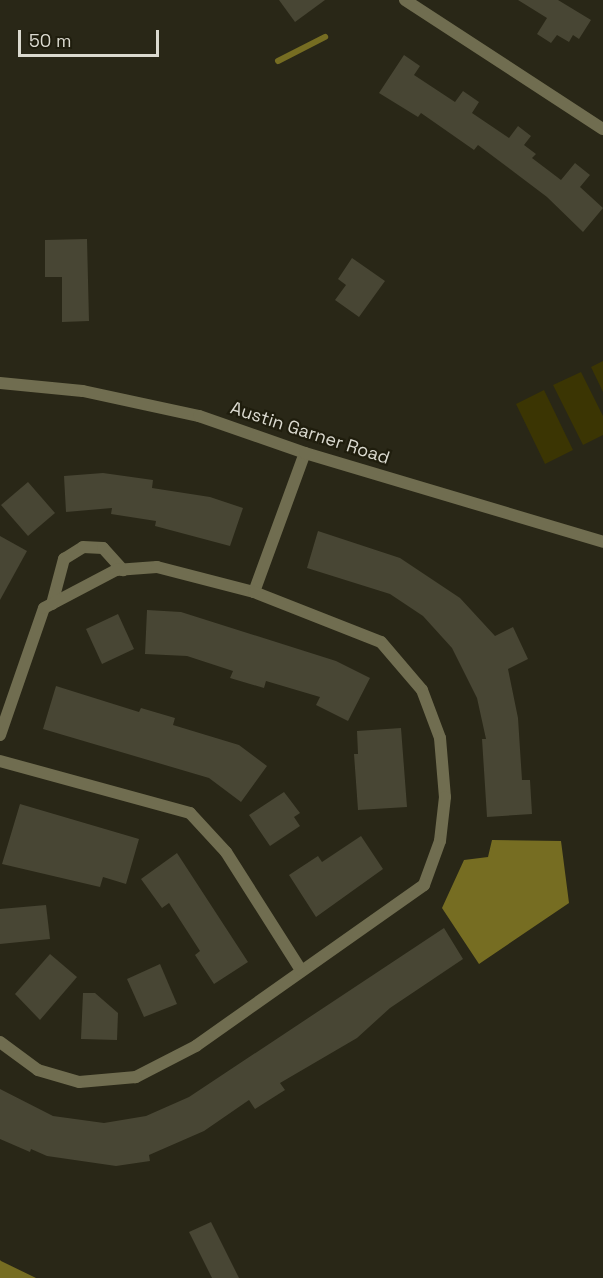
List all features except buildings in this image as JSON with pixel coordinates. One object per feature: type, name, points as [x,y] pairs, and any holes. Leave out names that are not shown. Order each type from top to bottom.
[{"type":"street","points":[[405,0],[603,129]]},
{"type":"street","name":"Austin Garner Road","points":[[0,383],[83,391],[199,416],[305,453],[603,542]]},
{"type":"street","points":[[254,592],[305,453]]},
{"type":"street","points":[[52,604],[64,559],[83,547],[103,549],[123,570]]},
{"type":"street","points":[[0,735],[44,608],[123,570],[157,567],[254,592],[381,642],[422,690],[440,738],[442,819],[440,841],[424,885],[196,1046],[136,1077],[79,1082],[38,1070],[0,1042]]},
{"type":"street","points":[[0,761],[190,813],[226,852],[301,970]]},
{"type":"shaded area","points":[[603,361],[603,392],[591,367]]},
{"type":"shaded area","points":[[581,372],[603,416],[603,435],[583,445],[553,385]]},
{"type":"shaded area","points":[[544,390],[573,450],[545,464],[516,404]]},
{"type":"shaded area","points":[[492,840],[561,841],[569,903],[479,964],[442,908],[464,860],[488,857]]},
{"type":"shaded area","points":[[1,1261],[36,1278],[0,1278]]},
{"type":"waterway","points":[[278,61],[325,37]]}]
